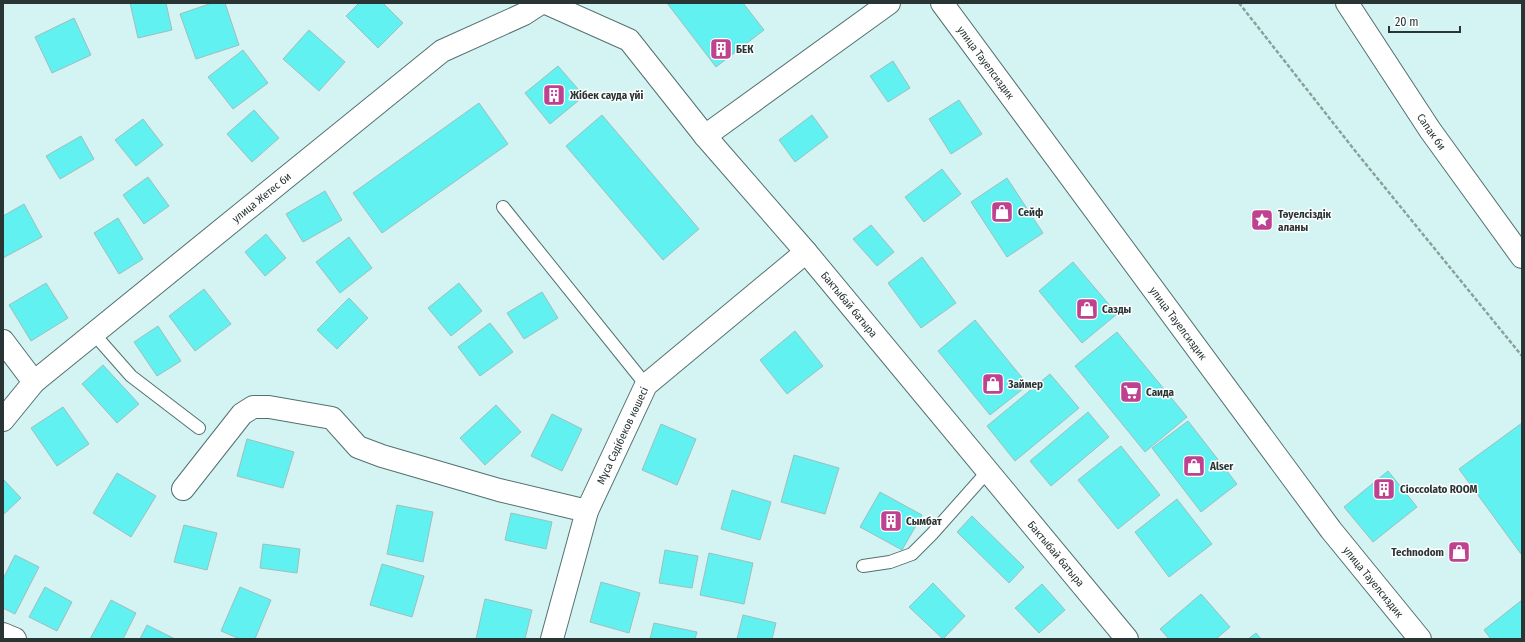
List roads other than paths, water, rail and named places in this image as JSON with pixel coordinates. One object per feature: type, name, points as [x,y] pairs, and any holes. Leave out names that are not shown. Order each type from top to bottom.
[{"type":"street","name":"улица Жетес би","points":[[3,420],[34,382],[442,52],[524,14],[541,3]]},
{"type":"street","name":"Бактыбай батыра","points":[[546,3],[629,40],[705,136],[806,252],[1127,639]]},
{"type":"street","points":[[705,136],[889,3]]},
{"type":"street","name":"улица Тауелсиздик","points":[[942,3],[1331,530],[1420,639]]},
{"type":"street","name":"Сапак би","points":[[1346,3],[1430,130],[1522,257]]},
{"type":"street","name":"Мұса Сәдібеков көшесі","points":[[552,639],[587,511],[646,385],[806,252]]},
{"type":"street","points":[[3,341],[34,382]]},
{"type":"street","points":[[183,489],[242,414],[254,407],[269,407],[332,418],[358,447],[382,456],[500,490],[587,511]]},
{"type":"street","points":[[3,634],[15,639]]},
{"type":"lane","points":[[503,207],[646,385]]},
{"type":"lane","points":[[94,334],[131,376],[199,428]]},
{"type":"lane","points":[[863,566],[890,562],[912,554],[932,534],[988,471]]},
{"type":"place","name":"БЕК","points":[[721,49]]},
{"type":"place","name":"Жібек сауда үйі","points":[[554,95]]},
{"type":"place","name":"Сейф","points":[[1002,212]]},
{"type":"place","name":"Тәуелсіздік аланы","points":[[1262,220]]},
{"type":"place","name":"Сазды","points":[[1087,309]]},
{"type":"place","name":"Займер","points":[[993,384]]},
{"type":"place","name":"Саида","points":[[1131,392]]},
{"type":"place","name":"Alser","points":[[1194,466]]},
{"type":"place","name":"Cioccolato ROOM","points":[[1384,489]]},
{"type":"place","name":"Сымбат","points":[[891,521]]},
{"type":"place","name":"Technodom","points":[[1459,552]]}]
